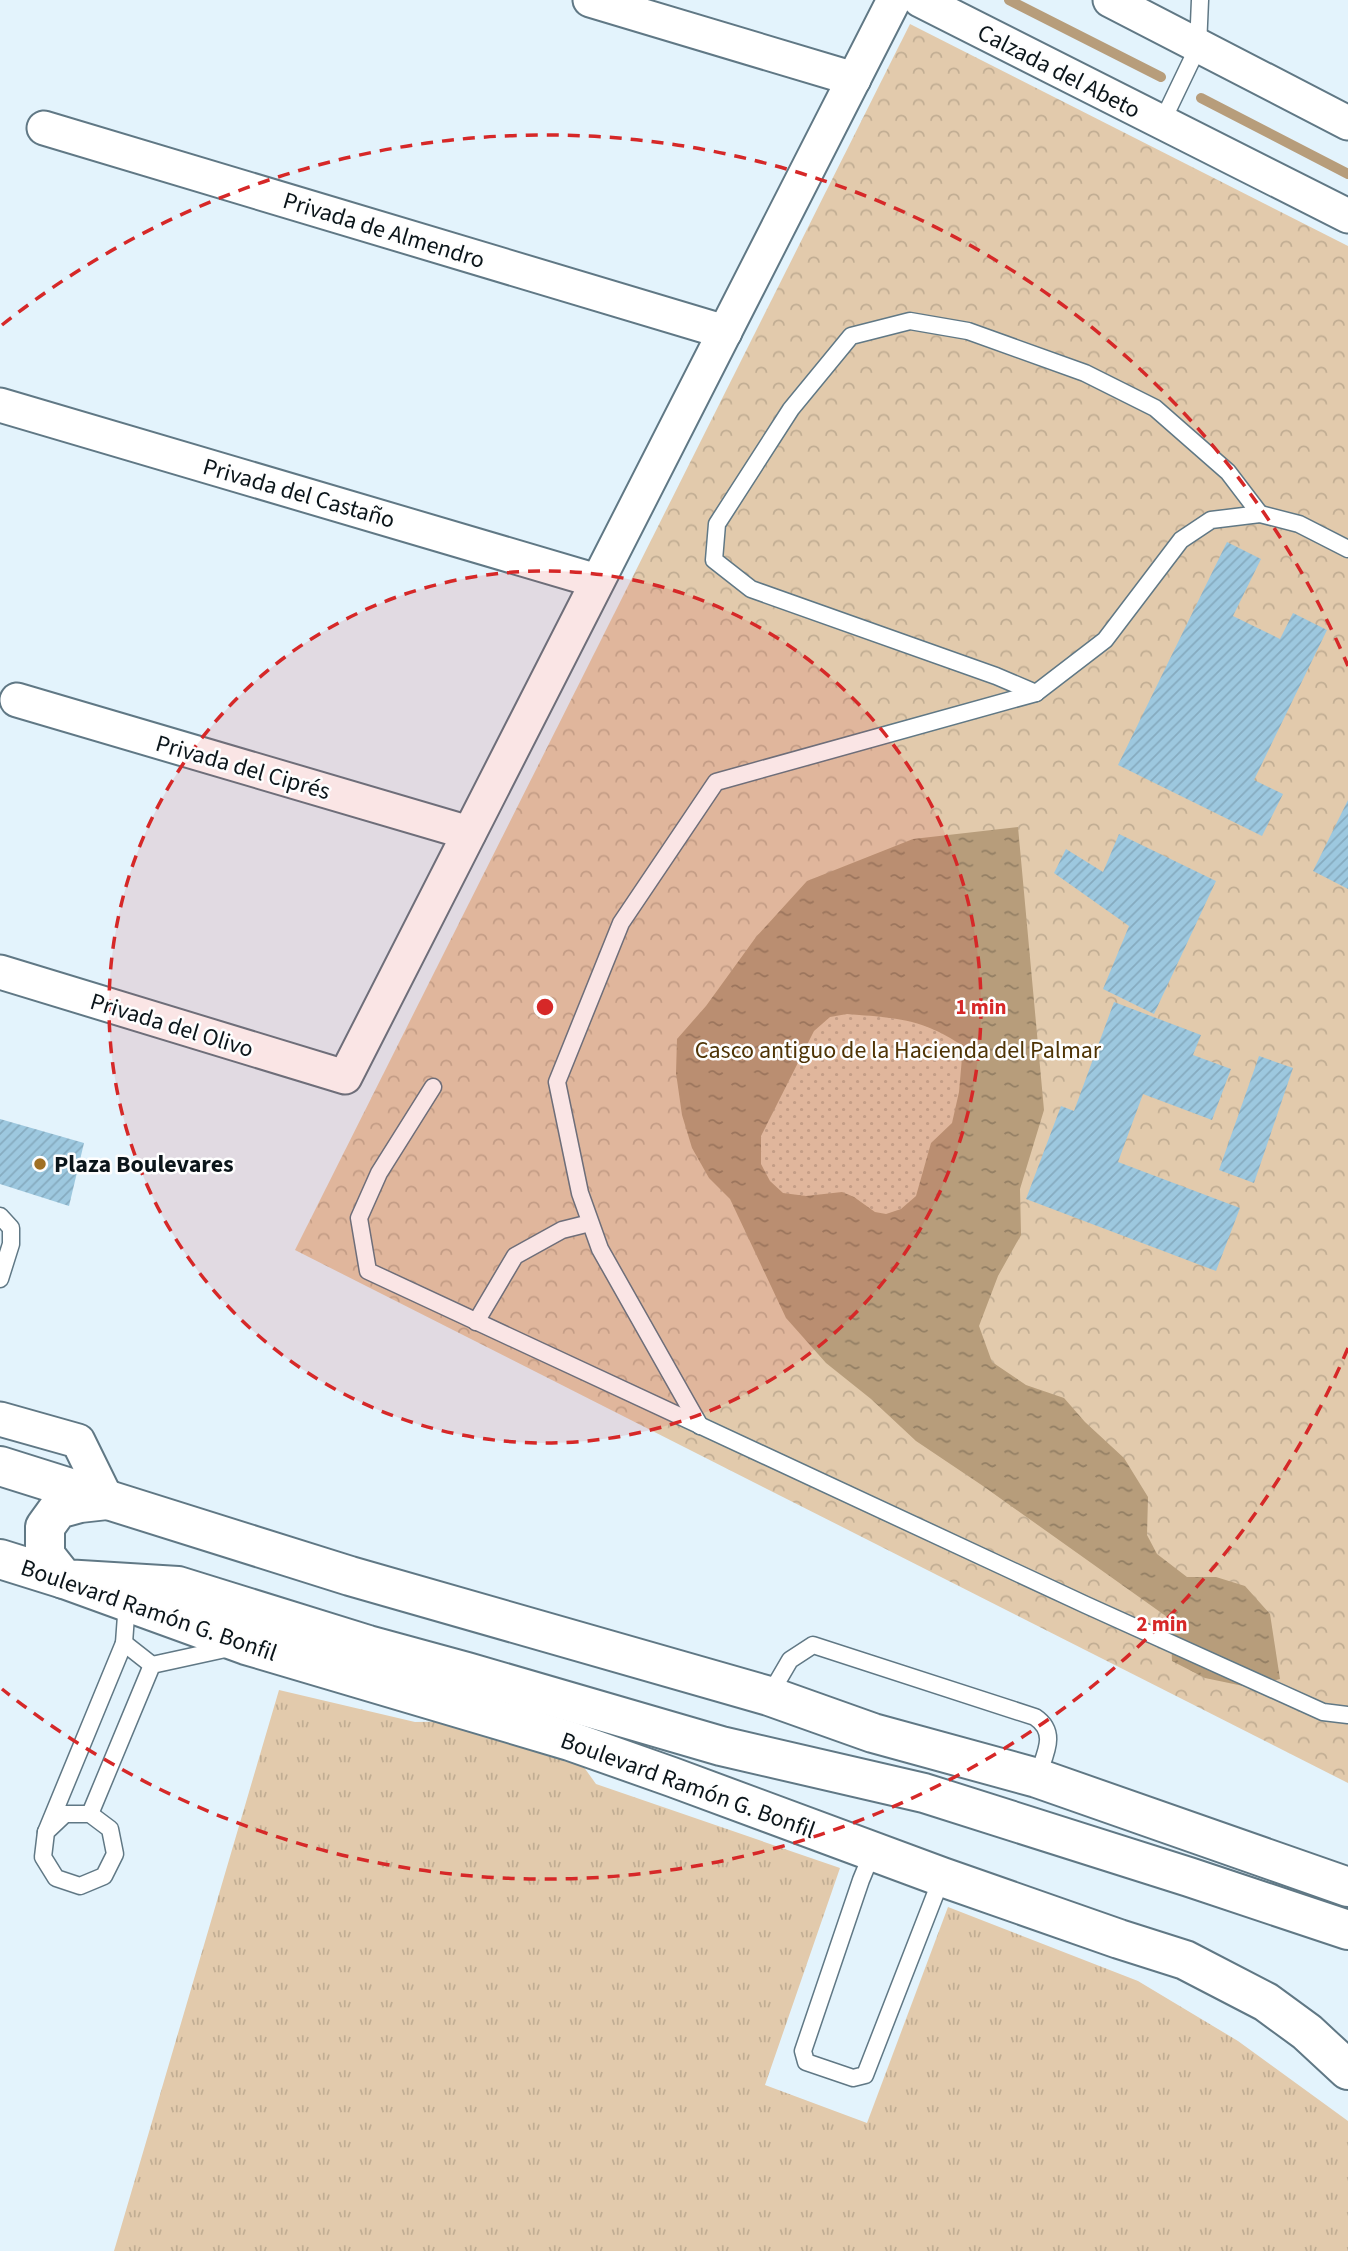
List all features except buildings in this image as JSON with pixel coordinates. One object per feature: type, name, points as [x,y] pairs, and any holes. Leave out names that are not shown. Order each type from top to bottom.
[{"type":"main road","points":[[0,1466],[349,1576],[769,1696],[873,1733],[1331,1913],[1348,1924]]},
{"type":"main road","points":[[107,1500],[58,1509],[44,1527],[45,1555],[64,1579],[178,1586],[368,1645],[721,1746],[924,1793],[1348,1930]]},
{"type":"main road","name":"Boulevard Ramón G. Bonfil","points":[[0,1559],[64,1579],[246,1645],[570,1741],[942,1877],[1185,1960],[1266,2002],[1307,2032],[1348,2070]]},
{"type":"main road","points":[[873,1733],[1037,1778],[1348,1886]]},
{"type":"street","points":[[590,0],[854,79]]},
{"type":"street","points":[[469,833],[894,0]]},
{"type":"street","name":"Calzada del Abeto","points":[[920,0],[1348,216]]},
{"type":"street","points":[[1110,0],[1348,122]]},
{"type":"street","name":"Privada de Almendro","points":[[44,128],[725,332]]},
{"type":"street","name":"Privada del Castaño","points":[[0,405],[597,581]]},
{"type":"street","name":"Privada del Ciprés","points":[[17,700],[469,833]]},
{"type":"street","name":"Privada del Olivo","points":[[0,972],[345,1077],[469,833]]},
{"type":"street","points":[[0,1419],[78,1441],[107,1500]]},
{"type":"lane","points":[[1198,47],[1200,0]]},
{"type":"lane","name":"Calzada del Abeto","points":[[1161,122],[1198,47]]},
{"type":"lane","points":[[1036,693],[996,676],[751,589],[713,559],[717,524],[791,409],[851,336],[909,321],[968,331],[1085,373],[1155,408],[1228,472],[1260,514]]},
{"type":"lane","points":[[700,1426],[600,1249],[580,1193],[557,1082],[621,923],[716,782],[1036,693],[1105,640],[1181,540],[1211,520],[1260,514],[1299,524],[1348,549]]},
{"type":"lane","points":[[433,1087],[379,1172],[359,1218],[368,1272],[1323,1712],[1348,1715]]},
{"type":"lane","points":[[0,1216],[11,1228],[11,1244],[0,1279]]},
{"type":"lane","points":[[476,1322],[515,1256],[562,1230],[590,1223]]},
{"type":"lane","points":[[46,1832],[65,1814],[90,1814],[110,1829],[116,1854],[104,1876],[80,1886],[57,1878],[43,1857],[46,1832],[124,1643],[127,1602]]},
{"type":"lane","points":[[124,1643],[152,1665]]},
{"type":"lane","points":[[769,1696],[790,1660],[813,1644],[1035,1717],[1045,1724],[1049,1736],[1037,1778]]},
{"type":"lane","points":[[152,1665],[246,1645]]},
{"type":"lane","points":[[90,1814],[152,1665]]},
{"type":"lane","points":[[873,1851],[803,2051],[806,2062],[853,2078],[865,2074],[942,1877]]},
{"type":"green space","name":"Casco antiguo de la Hacienda del Palmar","points":[[910,24],[1348,246],[1348,1783],[295,1250]]},
{"type":"green space","points":[[847,1014],[908,1021],[934,1030],[963,1046],[959,1092],[952,1123],[931,1143],[917,1196],[901,1209],[886,1214],[875,1212],[842,1192],[806,1197],[783,1193],[770,1181],[761,1164],[761,1136],[814,1031],[830,1017]]},
{"type":"green space","points":[[279,1690],[415,1722],[482,1721],[568,1745],[596,1784],[840,1868],[765,2085],[867,2123],[948,1907],[1138,1981],[1238,2041],[1348,2121],[1348,2251],[114,2251]]},
{"type":"water","points":[[1018,827],[1044,1110],[1020,1189],[1021,1235],[998,1276],[979,1326],[992,1362],[1026,1385],[1064,1398],[1085,1422],[1124,1458],[1148,1497],[1147,1535],[1157,1554],[1187,1577],[1216,1577],[1245,1586],[1270,1614],[1280,1679],[1248,1687],[1205,1678],[1172,1661],[1170,1619],[916,1441],[871,1399],[826,1363],[786,1318],[730,1199],[709,1178],[692,1148],[682,1115],[676,1073],[677,1039],[706,1006],[756,937],[807,881],[913,839]],"holes":[[[847,1014],[908,1021],[934,1030],[963,1046],[959,1092],[952,1123],[931,1143],[916,1196],[901,1209],[886,1214],[875,1212],[842,1192],[806,1196],[783,1193],[770,1181],[761,1164],[761,1136],[814,1031],[830,1017]]]},
{"type":"waterway","points":[[1009,0],[1161,77]]},
{"type":"waterway","points":[[1201,98],[1348,174]]},
{"type":"place","name":"Plaza Boulevares","points":[[40,1164]]}]
